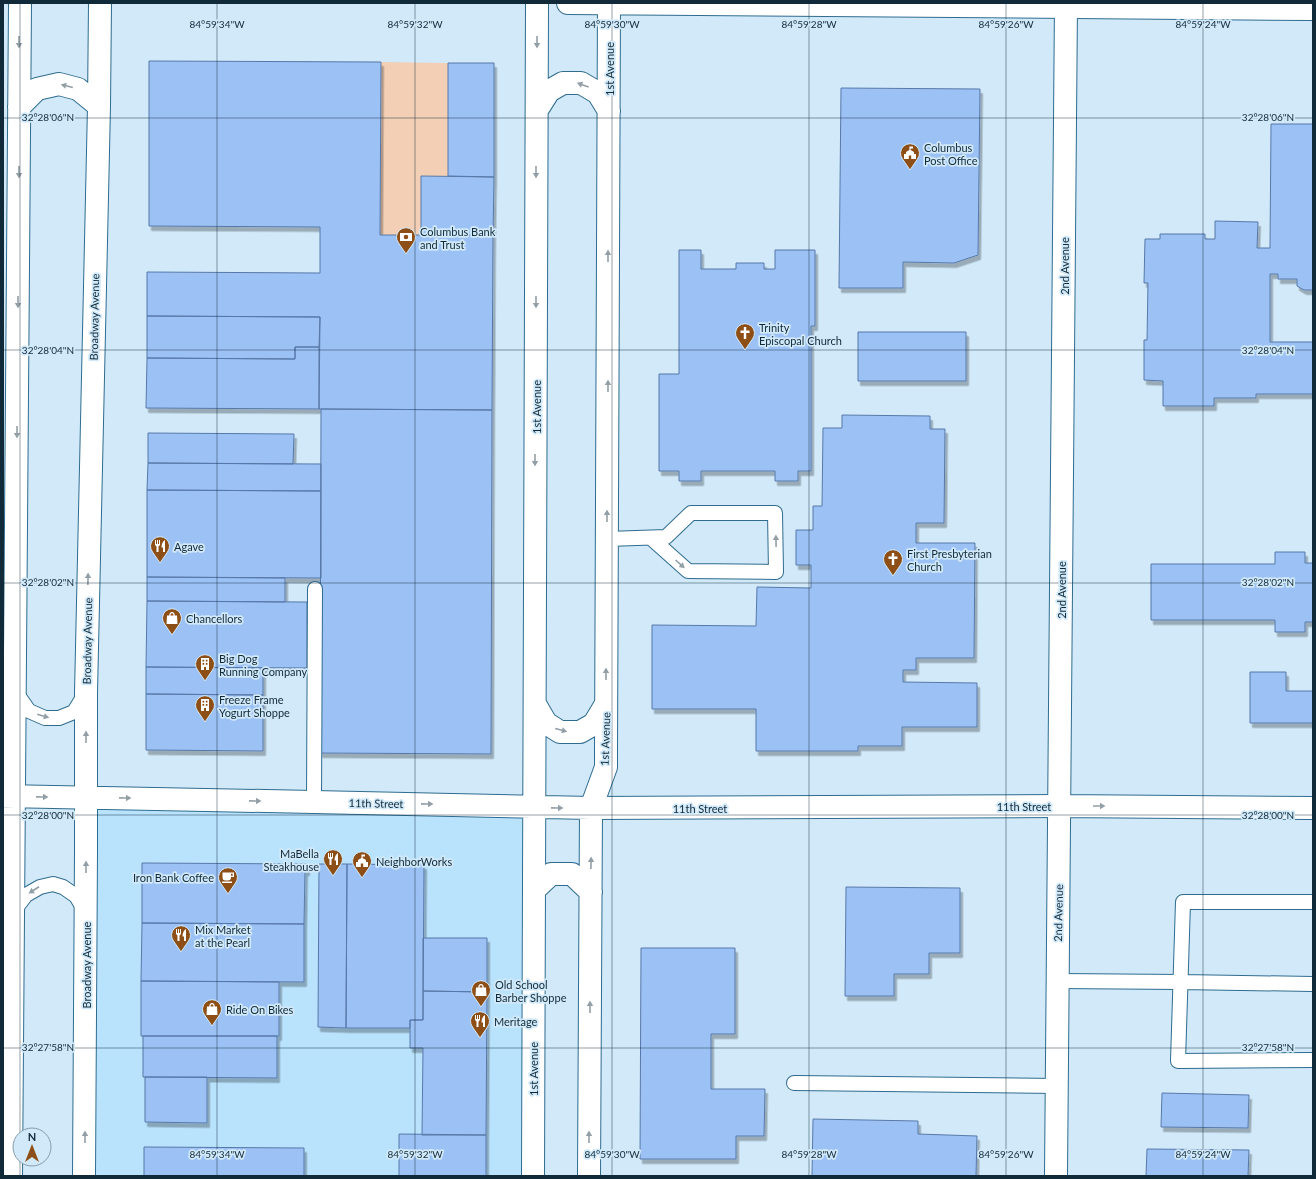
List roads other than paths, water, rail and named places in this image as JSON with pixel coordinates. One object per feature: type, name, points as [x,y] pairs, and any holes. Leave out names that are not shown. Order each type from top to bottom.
[{"type":"street","points":[[11,1176],[13,912],[8,796],[15,692],[20,3]]},
{"type":"street","name":"Broadway Avenue","points":[[84,1176],[86,693],[100,3]]},
{"type":"street","name":"1st Avenue","points":[[533,1176],[537,3]]},
{"type":"street","points":[[568,3],[1066,5],[1313,9]]},
{"type":"street","name":"1st Avenue","points":[[589,1176],[591,808],[606,767],[609,3]]},
{"type":"street","name":"2nd Avenue","points":[[1056,1176],[1066,5]]},
{"type":"street","name":"1st Avenue","points":[[537,110],[549,90],[563,83],[581,83],[598,93],[609,111]]},
{"type":"street","points":[[19,107],[38,89],[59,84],[78,89],[99,106]]},
{"type":"street","name":"1st Avenue","points":[[534,704],[546,723],[560,732],[580,732],[594,724],[606,704]]},
{"type":"street","name":"11th Street","points":[[8,796],[591,808],[1060,806],[1313,808]]},
{"type":"street","points":[[534,890],[551,874],[572,874],[591,892]]},
{"type":"lane","points":[[607,539],[666,537],[691,513],[775,513],[776,572],[688,571],[650,538]]},
{"type":"lane","points":[[314,802],[315,589]]},
{"type":"lane","points":[[15,692],[29,711],[45,718],[59,718],[74,712],[86,693]]},
{"type":"lane","points":[[13,912],[26,895],[40,886],[53,884],[63,887],[76,896],[86,913]]},
{"type":"lane","points":[[1313,902],[1183,902],[1178,1062],[1313,1060]]},
{"type":"lane","points":[[1058,981],[1313,984]]},
{"type":"lane","points":[[794,1083],[1057,1086]]},
{"type":"place","name":"Columbus Post Office","points":[[910,170]]},
{"type":"place","name":"Columbus Bank and Trust","points":[[406,254]]},
{"type":"place","name":"Trinity Episcopal Church","points":[[745,350]]},
{"type":"place","name":"Agave","points":[[160,563]]},
{"type":"place","name":"First Presbyterian Church","points":[[893,576]]},
{"type":"place","name":"Chancellors","points":[[172,635]]},
{"type":"place","name":"Big Dog Running Company","points":[[205,681]]},
{"type":"place","name":"Freeze Frame Yogurt Shoppe","points":[[205,722]]},
{"type":"place","name":"MaBella Steakhouse","points":[[333,876]]},
{"type":"place","name":"NeighborWorks","points":[[362,878]]},
{"type":"place","name":"Iron Bank Coffee","points":[[228,894]]},
{"type":"place","name":"Mix Market at the Pearl","points":[[181,952]]},
{"type":"place","name":"Old School Barber Shoppe","points":[[481,1007]]},
{"type":"place","name":"Ride On Bikes","points":[[212,1026]]},
{"type":"place","name":"Meritage","points":[[480,1038]]}]
